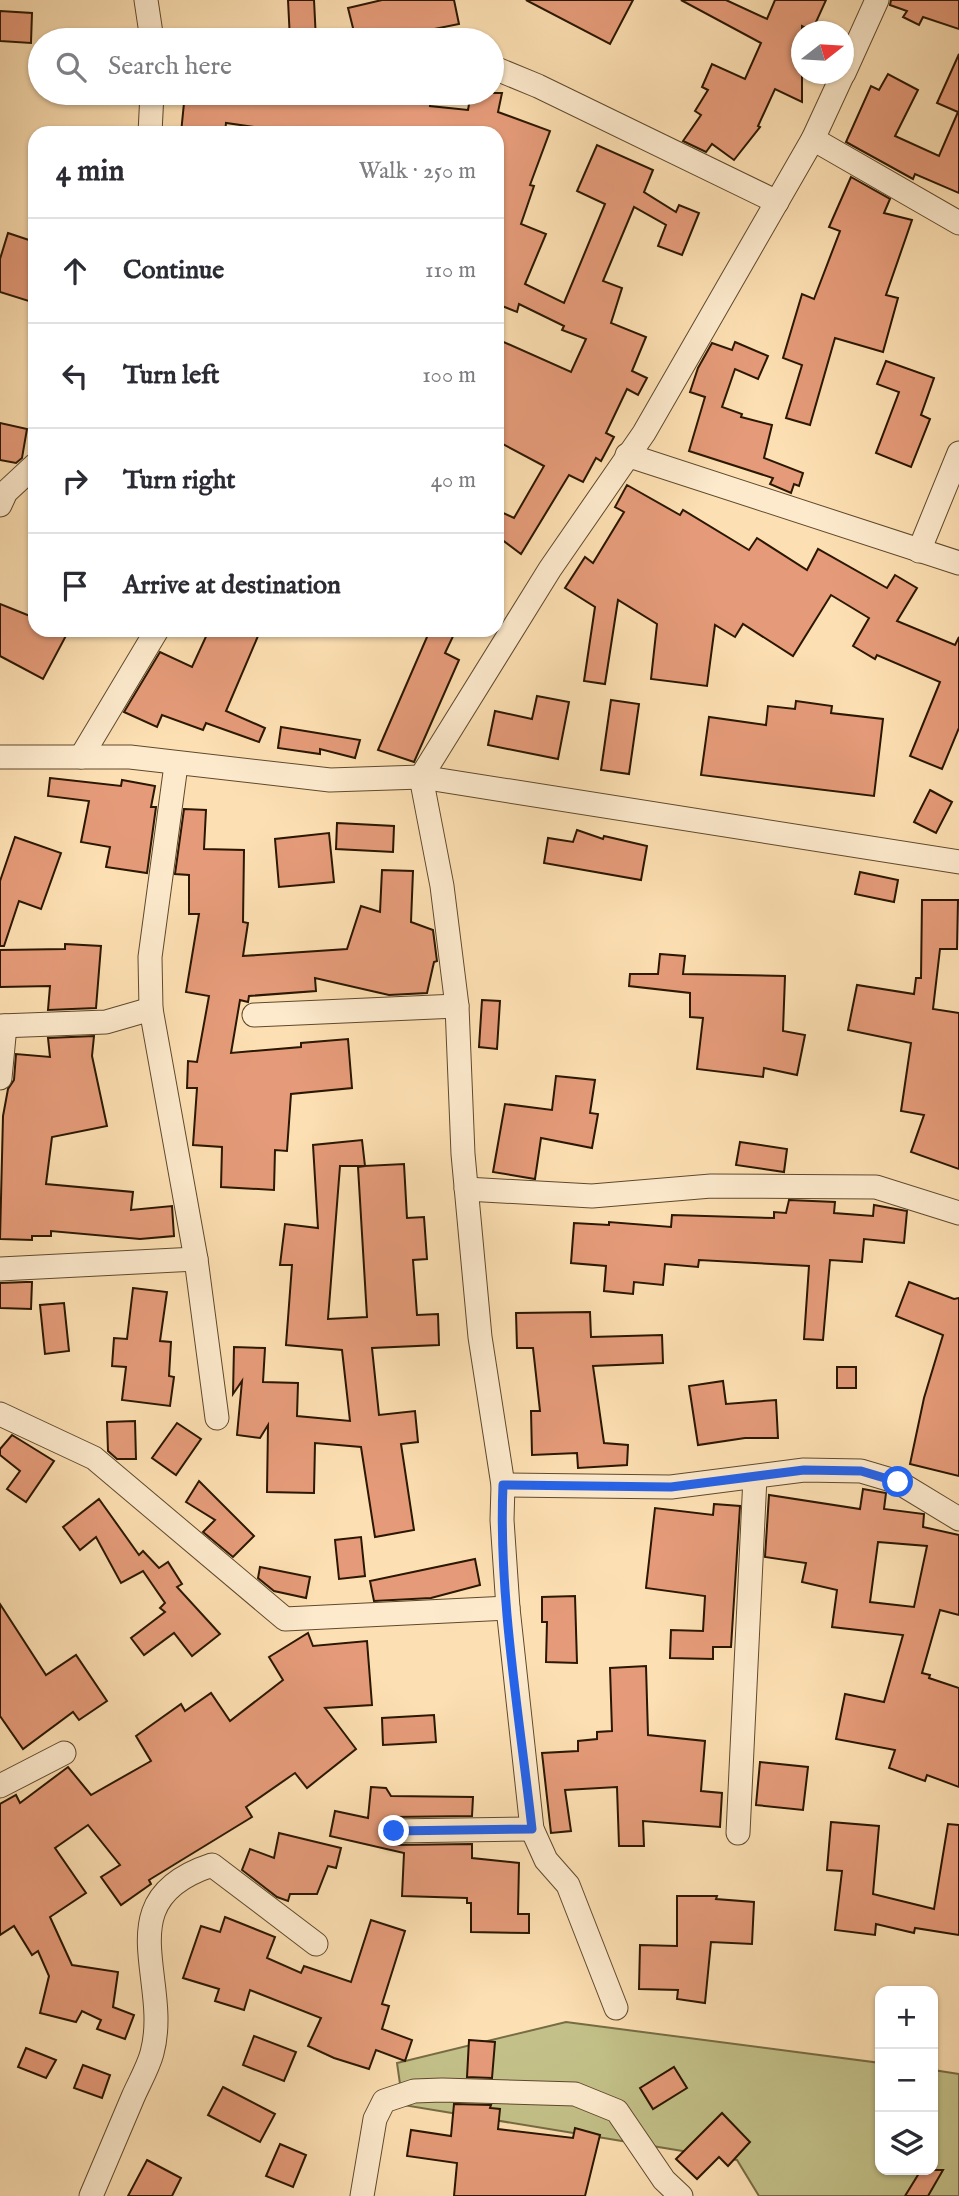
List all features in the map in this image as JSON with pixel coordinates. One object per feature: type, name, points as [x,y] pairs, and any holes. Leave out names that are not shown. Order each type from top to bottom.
[{"type":"street","points":[[146,0],[150,28]]},
{"type":"street","points":[[854,49],[877,0]]},
{"type":"street","points":[[504,72],[778,202]]},
{"type":"street","points":[[616,2008],[568,1885],[546,1860],[532,1829],[508,1608],[502,1520],[503,1485],[480,1337],[466,1189],[457,1006],[442,886],[421,778],[550,569],[626,455],[644,433],[778,202],[813,139],[838,84]]},
{"type":"street","points":[[150,126],[151,105]]},
{"type":"street","points":[[813,139],[959,223]]},
{"type":"street","points":[[919,551],[959,453]]},
{"type":"street","points":[[626,455],[959,563]]},
{"type":"street","points":[[2,495],[28,471]]},
{"type":"street","points":[[81,757],[153,637]]},
{"type":"street","points":[[0,757],[130,757],[177,765],[330,780],[421,778],[959,862]]},
{"type":"street","points":[[177,765],[151,945],[151,1009],[195,1259],[217,1418]]},
{"type":"street","points":[[254,1015],[457,1006]]},
{"type":"street","points":[[0,1078],[2,1026],[106,1022],[151,1009]]},
{"type":"street","points":[[466,1189],[592,1196],[711,1186],[876,1187],[959,1213]]},
{"type":"street","points":[[0,1269],[195,1259]]},
{"type":"street","points":[[0,1414],[94,1458],[285,1619],[508,1608]]},
{"type":"street","points":[[503,1485],[671,1487],[804,1470],[861,1471],[898,1482],[959,1519]]},
{"type":"street","points":[[738,1833],[755,1477]]},
{"type":"street","points":[[0,1786],[64,1754]]},
{"type":"street","points":[[394,1831],[532,1829]]},
{"type":"street","points":[[91,2196],[153,2051],[155,2013],[149,1943],[153,1909],[184,1874],[212,1865],[316,1944]]},
{"type":"street","points":[[362,2196],[375,2119],[384,2101],[423,2091],[575,2094],[617,2111],[662,2188],[681,2196]]},
{"type":"shaded area","points":[[566,2022],[875,2062],[875,2175],[938,2175],[938,2071],[959,2074],[959,2196],[759,2196],[737,2160],[403,2105],[397,2063]]},
{"type":"building","points":[[288,0],[314,0],[315,28],[289,28]]},
{"type":"building","points":[[382,0],[454,0],[459,24],[439,28],[353,28],[348,8]]},
{"type":"building","points":[[526,0],[633,0],[610,44]]},
{"type":"building","points":[[681,0],[726,0],[767,19],[775,0],[826,0],[817,21],[791,21],[791,84],[802,84],[802,102],[775,89],[758,126],[760,127],[734,160],[712,144],[706,152],[683,141],[701,115],[695,111],[708,90],[702,87],[712,64],[745,79],[761,43]]},
{"type":"building","points":[[891,0],[959,0],[959,29],[923,17],[919,25],[903,17],[907,11],[890,5]]},
{"type":"building","points":[[0,11],[32,13],[28,43],[0,41]]},
{"type":"building","points":[[959,54],[959,193],[915,174],[913,179],[846,142],[871,86],[879,90],[888,74],[918,90],[895,136],[939,156],[958,112],[937,103]]},
{"type":"building","points":[[184,105],[430,105],[468,110],[469,105],[499,105],[498,112],[550,131],[530,185],[534,186],[521,224],[546,234],[525,284],[564,303],[605,204],[577,191],[597,145],[653,170],[644,192],[676,212],[679,205],[699,213],[682,255],[658,246],[666,225],[634,207],[603,281],[622,288],[611,323],[646,337],[632,371],[647,378],[638,395],[627,389],[606,433],[614,437],[601,461],[596,458],[583,482],[569,475],[521,554],[504,541],[504,513],[514,518],[544,466],[504,445],[504,342],[571,372],[586,339],[562,330],[564,326],[519,304],[517,312],[504,307],[504,126],[247,126],[226,123],[226,126],[182,126]]},
{"type":"building","points":[[851,177],[890,199],[884,213],[912,220],[886,295],[898,298],[883,352],[835,338],[810,425],[786,418],[802,365],[783,358],[802,294],[814,299],[840,231],[829,227]]},
{"type":"building","points":[[8,233],[28,240],[28,301],[0,292],[0,259]]},
{"type":"building","points":[[735,342],[768,356],[758,379],[735,369],[722,407],[742,414],[741,417],[772,425],[764,458],[803,473],[799,486],[794,484],[791,493],[770,484],[773,478],[689,451],[705,397],[690,392],[698,368],[712,343],[732,350]]},
{"type":"building","points":[[886,361],[934,378],[921,415],[930,419],[911,467],[876,453],[899,392],[877,384]]},
{"type":"building","points":[[0,423],[27,429],[22,458],[16,463],[0,460]]},
{"type":"building","points":[[627,485],[680,515],[683,510],[749,550],[757,538],[807,570],[818,549],[887,588],[895,575],[917,588],[897,621],[955,645],[959,637],[959,728],[942,769],[910,756],[940,682],[877,655],[875,659],[853,646],[869,618],[831,595],[793,656],[743,624],[735,637],[715,625],[707,686],[651,679],[657,624],[618,600],[605,684],[584,681],[595,607],[565,588],[585,557],[593,563],[624,512],[615,507]]},
{"type":"building","points":[[0,604],[28,615],[28,637],[65,637],[43,679],[0,656]]},
{"type":"building","points":[[206,637],[258,637],[226,711],[265,728],[259,742],[206,723],[203,730],[162,715],[157,727],[124,712],[160,652],[192,667]]},
{"type":"building","points":[[427,637],[453,637],[445,653],[459,660],[414,762],[378,750]]},
{"type":"building","points":[[537,696],[569,702],[558,759],[488,745],[495,711],[532,719]]},
{"type":"building","points":[[611,700],[639,704],[629,774],[601,770]]},
{"type":"building","points":[[796,701],[832,706],[831,713],[883,719],[874,796],[701,775],[709,717],[766,725],[768,706],[795,709]]},
{"type":"building","points":[[281,727],[360,740],[355,758],[320,749],[320,754],[278,748]]},
{"type":"building","points":[[50,778],[121,786],[122,780],[155,786],[151,807],[156,807],[147,873],[106,867],[110,847],[81,842],[89,801],[48,796]]},
{"type":"building","points":[[930,790],[952,802],[936,833],[914,822]]},
{"type":"building","points":[[184,809],[206,810],[204,849],[244,850],[243,922],[248,923],[243,956],[347,949],[361,906],[380,912],[382,870],[413,871],[411,922],[433,930],[437,961],[434,962],[427,993],[389,995],[315,978],[316,991],[249,996],[248,1002],[240,1000],[231,1053],[301,1047],[301,1043],[348,1039],[352,1088],[291,1094],[287,1151],[275,1150],[274,1190],[221,1187],[222,1147],[193,1145],[197,1088],[187,1088],[188,1061],[197,1062],[209,996],[186,992],[199,914],[189,914],[189,875],[175,874]]},
{"type":"building","points":[[337,823],[394,826],[393,852],[336,849]]},
{"type":"building","points":[[577,830],[603,839],[604,836],[647,846],[641,880],[544,863],[548,838],[573,842]]},
{"type":"building","points":[[329,833],[334,882],[279,887],[275,839]]},
{"type":"building","points":[[15,837],[61,853],[41,909],[19,901],[4,946],[0,946],[0,881]]},
{"type":"building","points":[[860,872],[898,880],[894,902],[855,894]]},
{"type":"building","points":[[922,900],[958,900],[957,949],[940,949],[933,1009],[959,1013],[959,1169],[911,1152],[924,1115],[901,1111],[911,1043],[848,1030],[857,985],[914,994],[916,978],[921,978]]},
{"type":"building","points":[[65,944],[101,946],[96,1008],[48,1010],[50,986],[0,987],[0,950],[65,949]]},
{"type":"building","points":[[660,954],[685,956],[683,974],[785,976],[783,1031],[805,1035],[797,1075],[764,1068],[763,1077],[697,1069],[703,1018],[690,1017],[690,993],[629,986],[630,974],[658,974]]},
{"type":"building","points":[[482,1000],[500,1001],[497,1049],[479,1047]]},
{"type":"building","points":[[94,1036],[92,1056],[107,1126],[52,1137],[46,1184],[133,1192],[131,1210],[172,1206],[174,1236],[140,1239],[51,1231],[51,1236],[32,1236],[32,1240],[0,1239],[3,1116],[8,1089],[14,1080],[16,1054],[50,1057],[48,1038]]},
{"type":"building","points":[[556,1076],[595,1080],[590,1113],[598,1114],[592,1148],[541,1138],[535,1179],[493,1172],[505,1104],[552,1110]]},
{"type":"building","points":[[362,1140],[365,1166],[404,1164],[407,1218],[424,1217],[427,1259],[413,1260],[417,1315],[438,1314],[439,1345],[372,1348],[379,1415],[415,1411],[418,1442],[401,1444],[414,1530],[375,1537],[361,1447],[315,1443],[314,1493],[267,1492],[268,1425],[260,1438],[237,1435],[242,1381],[233,1394],[234,1347],[265,1348],[263,1382],[298,1383],[297,1416],[350,1421],[342,1350],[286,1345],[292,1265],[280,1265],[285,1224],[318,1228],[313,1145]],"holes":[[[340,1166],[365,1166],[358,1167],[367,1317],[328,1319]]]},
{"type":"building","points":[[740,1142],[787,1149],[784,1172],[736,1165]]},
{"type":"building","points":[[789,1200],[835,1202],[834,1213],[873,1216],[874,1205],[907,1211],[904,1243],[864,1239],[862,1262],[830,1260],[823,1340],[804,1339],[809,1266],[699,1260],[698,1267],[665,1264],[663,1285],[634,1282],[633,1294],[604,1291],[606,1266],[571,1263],[574,1223],[609,1225],[609,1222],[671,1227],[672,1215],[774,1218],[774,1212],[786,1213]]},
{"type":"building","points":[[32,1282],[31,1309],[0,1308],[0,1283]]},
{"type":"building","points":[[909,1282],[954,1299],[959,1298],[959,1476],[910,1464],[924,1398],[943,1335],[896,1316]]},
{"type":"building","points":[[133,1288],[167,1292],[160,1341],[171,1342],[169,1376],[174,1377],[170,1406],[122,1400],[126,1367],[112,1366],[114,1338],[127,1339]]},
{"type":"building","points":[[64,1303],[69,1351],[45,1354],[40,1305]]},
{"type":"building","points":[[590,1312],[591,1337],[662,1335],[663,1363],[593,1366],[604,1443],[628,1445],[627,1465],[578,1468],[577,1453],[532,1455],[531,1411],[540,1411],[533,1348],[517,1348],[516,1313]]},
{"type":"building","points":[[837,1367],[856,1367],[856,1388],[837,1388]]},
{"type":"building","points":[[723,1381],[726,1404],[776,1400],[778,1438],[745,1438],[698,1445],[689,1386]]},
{"type":"building","points":[[135,1421],[136,1459],[117,1459],[108,1451],[107,1422]]},
{"type":"building","points":[[177,1423],[201,1439],[176,1475],[152,1458]]},
{"type":"building","points":[[12,1435],[54,1461],[26,1502],[7,1489],[20,1471],[0,1455],[0,1449]]},
{"type":"building","points":[[199,1481],[254,1536],[233,1557],[203,1532],[215,1520],[186,1502]]},
{"type":"building","points":[[863,1489],[886,1493],[884,1509],[924,1514],[923,1527],[959,1535],[959,1615],[940,1610],[922,1673],[959,1688],[959,1787],[927,1775],[925,1781],[889,1768],[895,1750],[836,1739],[845,1694],[884,1702],[903,1635],[832,1627],[837,1590],[802,1582],[806,1563],[765,1557],[769,1495],[860,1509]],"holes":[[[878,1542],[927,1546],[914,1607],[870,1602]]]},
{"type":"building","points":[[99,1499],[139,1555],[143,1551],[159,1568],[168,1562],[182,1584],[177,1587],[220,1634],[192,1656],[174,1633],[144,1655],[131,1638],[165,1612],[160,1608],[165,1603],[143,1571],[121,1583],[96,1537],[80,1550],[63,1527]]},
{"type":"building","points":[[714,1504],[740,1506],[731,1647],[713,1647],[713,1659],[670,1658],[671,1630],[703,1631],[705,1596],[646,1588],[655,1508],[713,1515]]},
{"type":"building","points":[[361,1537],[365,1576],[339,1579],[335,1540]]},
{"type":"building","points":[[475,1559],[480,1585],[431,1598],[374,1601],[370,1581]]},
{"type":"building","points":[[260,1567],[310,1577],[306,1598],[274,1591],[258,1578]]},
{"type":"building","points":[[575,1596],[577,1663],[546,1662],[547,1622],[542,1622],[542,1597]]},
{"type":"building","points":[[0,1604],[46,1675],[76,1655],[107,1701],[79,1720],[73,1712],[23,1749],[0,1716]]},
{"type":"building","points":[[308,1633],[313,1646],[367,1641],[372,1705],[325,1708],[356,1749],[307,1788],[295,1773],[246,1807],[252,1817],[149,1880],[151,1884],[121,1905],[101,1877],[120,1865],[88,1825],[55,1848],[86,1893],[50,1917],[72,1965],[118,1972],[113,2007],[134,2015],[125,2039],[97,2029],[101,2020],[82,2011],[76,2022],[40,2013],[49,1976],[38,1951],[32,1955],[14,1926],[0,1935],[0,1804],[16,1795],[20,1803],[68,1767],[91,1795],[151,1761],[136,1736],[181,1704],[185,1711],[211,1693],[230,1721],[283,1680],[269,1657]]},
{"type":"building","points":[[646,1666],[648,1735],[705,1741],[701,1791],[722,1793],[720,1827],[643,1821],[644,1846],[619,1846],[617,1787],[565,1790],[571,1831],[551,1833],[542,1753],[578,1751],[578,1741],[597,1739],[597,1732],[612,1731],[610,1668]]},
{"type":"building","points":[[434,1715],[436,1742],[383,1745],[382,1718]]},
{"type":"building","points":[[760,1762],[808,1767],[803,1810],[756,1805]]},
{"type":"building","points":[[371,1787],[386,1788],[391,1796],[473,1797],[472,1816],[393,1817],[382,1825],[382,1838],[394,1845],[472,1844],[472,1858],[519,1863],[518,1914],[529,1914],[529,1933],[471,1932],[471,1903],[467,1903],[467,1898],[402,1896],[404,1853],[330,1836],[335,1811],[368,1818]]},
{"type":"building","points":[[831,1822],[879,1826],[873,1894],[934,1909],[948,1824],[959,1825],[959,1935],[915,1928],[914,1933],[876,1924],[875,1935],[835,1930],[842,1871],[827,1870]]},
{"type":"building","points":[[279,1833],[341,1848],[336,1868],[328,1866],[317,1894],[290,1894],[288,1901],[277,1897],[242,1870],[250,1849],[274,1858]]},
{"type":"building","points":[[677,1896],[717,1896],[716,1899],[754,1902],[752,1944],[711,1942],[705,2003],[677,1999],[678,1990],[639,1989],[640,1945],[677,1946]]},
{"type":"building","points":[[225,1917],[275,1937],[267,1958],[301,1973],[304,1966],[351,1982],[371,1920],[405,1931],[382,2004],[389,2006],[382,2029],[412,2040],[405,2061],[376,2050],[369,2069],[334,2058],[308,2046],[321,2018],[250,1990],[244,2010],[215,2001],[219,1989],[183,1978],[201,1926],[220,1932]]},
{"type":"building","points":[[254,2036],[296,2052],[284,2081],[243,2065]]},
{"type":"building","points":[[469,2040],[495,2042],[492,2078],[467,2077]]},
{"type":"building","points":[[26,2048],[56,2060],[46,2078],[18,2067]]},
{"type":"building","points":[[83,2065],[110,2075],[102,2098],[74,2088]]},
{"type":"building","points":[[674,2067],[687,2088],[653,2109],[640,2088]]},
{"type":"building","points":[[223,2087],[275,2114],[260,2142],[208,2115]]},
{"type":"building","points":[[454,2104],[491,2105],[490,2108],[500,2109],[498,2129],[573,2138],[575,2128],[600,2135],[585,2196],[454,2196],[457,2163],[407,2156],[411,2130],[451,2136]]},
{"type":"building","points":[[722,2113],[750,2142],[728,2166],[719,2157],[697,2179],[676,2159]]},
{"type":"building","points":[[280,2144],[306,2155],[293,2187],[266,2176]]},
{"type":"building","points":[[147,2160],[181,2178],[172,2196],[128,2196]]},
{"type":"building","points":[[938,2170],[943,2170],[928,2196],[905,2196],[918,2175],[938,2175]]},
{"type":"route","points":[[394,1831],[532,1829],[508,1608],[502,1520],[503,1485],[671,1487],[804,1470],[861,1471],[898,1482]]}]
